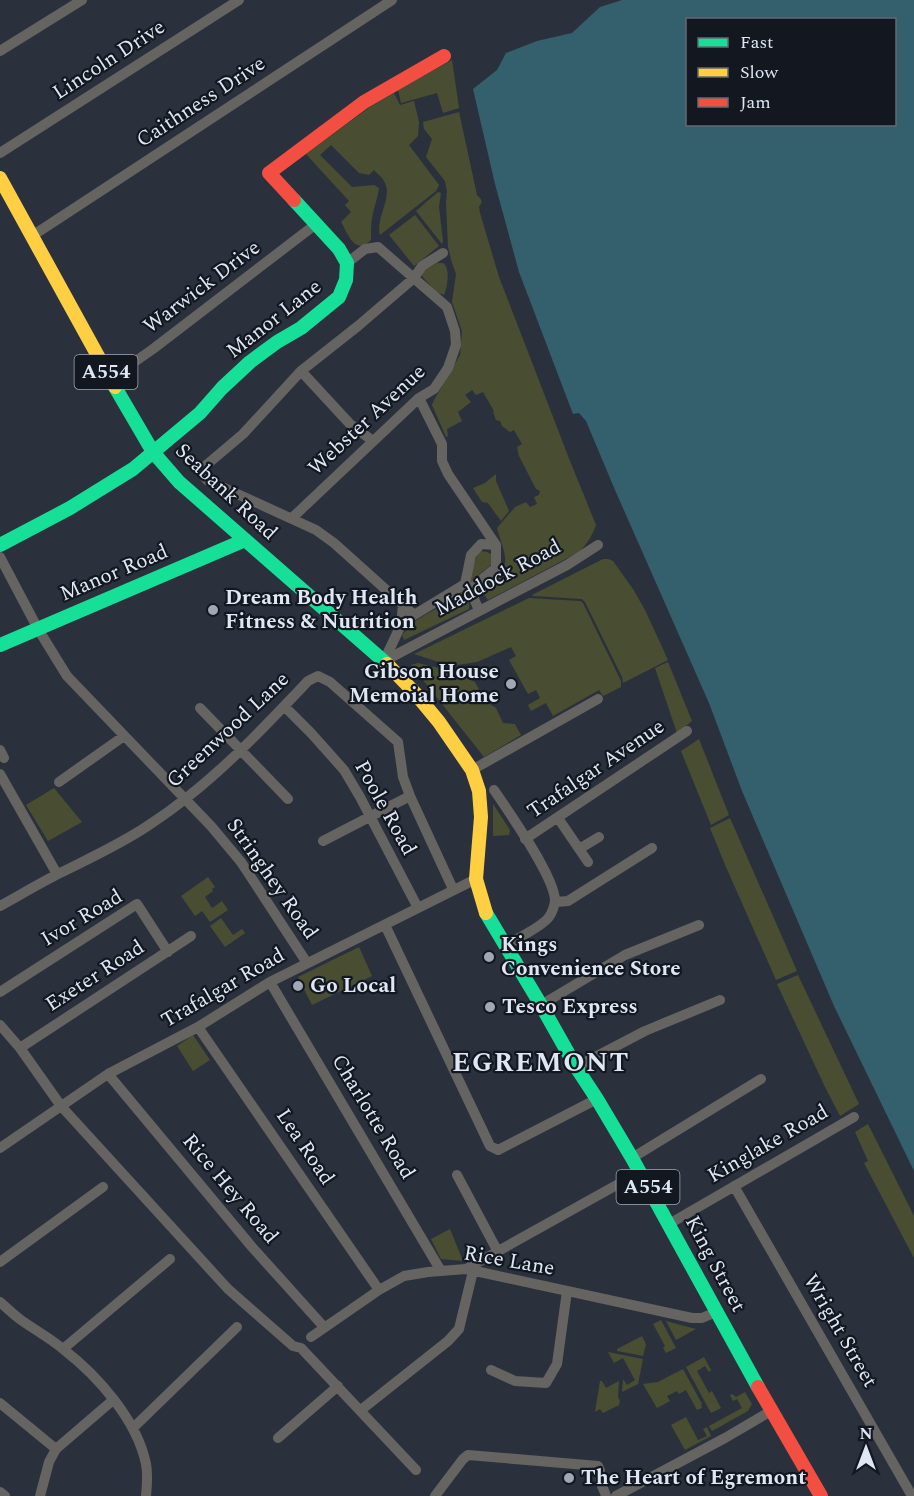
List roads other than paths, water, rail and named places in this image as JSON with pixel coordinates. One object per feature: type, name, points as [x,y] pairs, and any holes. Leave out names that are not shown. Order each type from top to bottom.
[{"type":"main road","points":[[347,263],[339,249],[269,173],[364,102],[444,56]]},
{"type":"main road","name":"Seabank Road","points":[[0,178],[110,379],[153,452],[179,482],[384,661],[415,693],[439,722],[472,770],[479,791]]},
{"type":"main road","name":"Manor Lane","points":[[0,545],[70,508],[133,469],[200,412],[250,362],[301,328],[339,297],[346,280],[347,263]]},
{"type":"main road","name":"Manor Road","points":[[0,645],[245,540]]},
{"type":"main road","name":"King Street","points":[[479,791],[481,817],[476,879],[484,910],[632,1158],[771,1411],[821,1496]]},
{"type":"street","points":[[0,51],[82,0]]},
{"type":"street","name":"Lincoln Drive","points":[[0,153],[239,0]]},
{"type":"street","name":"Caithness Drive","points":[[32,236],[392,0]]},
{"type":"street","name":"Warwick Drive","points":[[110,379],[153,349],[316,224]]},
{"type":"street","points":[[347,263],[365,249],[378,247],[414,278]]},
{"type":"street","points":[[443,253],[423,266],[414,278],[301,371],[243,434],[209,462],[202,470],[202,474],[207,480],[316,530],[334,543],[414,615],[465,584],[471,555],[481,544],[496,545]]},
{"type":"street","name":"Webster Avenue","points":[[292,518],[419,398],[434,389],[448,368],[456,345],[455,332],[447,307],[414,278]]},
{"type":"street","points":[[301,371],[350,424],[373,441]]},
{"type":"street","points":[[419,398],[442,444],[442,461],[448,474],[496,545],[496,568],[475,585],[474,599],[479,610]]},
{"type":"street","name":"Maddock Road","points":[[384,661],[567,565],[598,545]]},
{"type":"street","name":"Stringhey Road","points":[[0,557],[38,629],[67,676],[211,826],[240,862],[307,963]]},
{"type":"street","points":[[384,661],[401,624],[403,605]]},
{"type":"street","name":"Greenwood Lane","points":[[0,906],[57,874],[107,850],[156,820],[241,751],[308,681],[318,676],[330,682],[398,742],[403,777],[410,796],[453,889]]},
{"type":"street","points":[[472,770],[598,699]]},
{"type":"street","name":"Poole Road","points":[[284,706],[344,770],[418,908]]},
{"type":"street","points":[[200,708],[288,800]]},
{"type":"street","name":"Trafalgar Avenue","points":[[525,839],[687,731]]},
{"type":"street","points":[[59,782],[124,736]]},
{"type":"street","points":[[0,774],[57,874]]},
{"type":"street","points":[[494,790],[553,888],[555,902],[543,923],[506,945]]},
{"type":"street","points":[[323,841],[410,796]]},
{"type":"street","points":[[558,818],[588,862]]},
{"type":"street","points":[[579,849],[599,837]]},
{"type":"street","points":[[555,902],[568,901],[652,848]]},
{"type":"street","name":"Trafalgar Road","points":[[0,1148],[108,1074],[198,1027],[270,982],[476,879]]},
{"type":"street","name":"Ivor Road","points":[[0,992],[137,904],[168,952]]},
{"type":"street","points":[[385,925],[490,1146],[498,1149],[597,1099]]},
{"type":"street","points":[[541,1005],[625,955],[699,925]]},
{"type":"street","name":"Exeter Road","points":[[20,1048],[191,936]]},
{"type":"street","name":"Charlotte Road","points":[[270,982],[441,1271]]},
{"type":"street","points":[[576,1067],[645,1031],[720,1000]]},
{"type":"street","points":[[0,1025],[20,1048],[61,1106],[228,1289],[293,1346],[301,1347],[416,1470]]},
{"type":"street","name":"Lea Road","points":[[198,1027],[379,1290]]},
{"type":"street","name":"Rice Hey Road","points":[[108,1074],[252,1247],[324,1327]]},
{"type":"street","points":[[632,1158],[761,1079]]},
{"type":"street","name":"Kinglake Road","points":[[669,1224],[854,1117]]},
{"type":"street","points":[[361,1410],[448,1341],[459,1329],[470,1270],[640,1172]]},
{"type":"street","points":[[457,1175],[498,1252]]},
{"type":"street","name":"Wright Street","points":[[734,1186],[913,1495]]},
{"type":"street","points":[[0,1263],[104,1187]]},
{"type":"street","points":[[63,1349],[170,1259]]},
{"type":"street","name":"Rice Lane","points":[[311,1337],[379,1290],[404,1276],[441,1271],[470,1270],[692,1318],[702,1318],[716,1312]]},
{"type":"street","points":[[490,1370],[515,1381],[546,1383],[556,1364],[567,1291]]},
{"type":"street","points":[[0,1302],[19,1319],[63,1349],[92,1374],[113,1400],[133,1428],[141,1445],[147,1466],[146,1496]]},
{"type":"street","points":[[133,1428],[237,1327]]},
{"type":"street","points":[[278,1438],[338,1386]]},
{"type":"street","points":[[40,1496],[49,1462],[56,1449],[113,1400]]},
{"type":"street","points":[[0,1403],[56,1449]]},
{"type":"street","points":[[616,1496],[771,1411]]},
{"type":"street","points":[[435,1496],[468,1455],[598,1466],[601,1474],[600,1482],[606,1496]]},
{"type":"street","points":[[0,1492],[5,1496]]},
{"type":"water","points":[[622,0],[914,0],[914,1171],[834,1006],[742,791],[709,703],[586,421],[579,413],[573,414],[519,272],[495,184],[473,89],[497,70],[506,53],[537,41],[572,33],[600,7]]},
{"type":"place","name":"Dream Body Health Fitness & Nutrition","points":[[213,610]]},
{"type":"place","name":"Gibson House Memoial Home","points":[[511,684]]},
{"type":"place","name":"Kings Convenience Store","points":[[489,957]]},
{"type":"place","name":"Go Local","points":[[298,986]]},
{"type":"place","name":"Tesco Express","points":[[490,1007]]},
{"type":"place","name":"The Heart of Egremont","points":[[569,1478]]},
{"type":"district","name":"EGREMONT","points":[[541,1063]]}]
